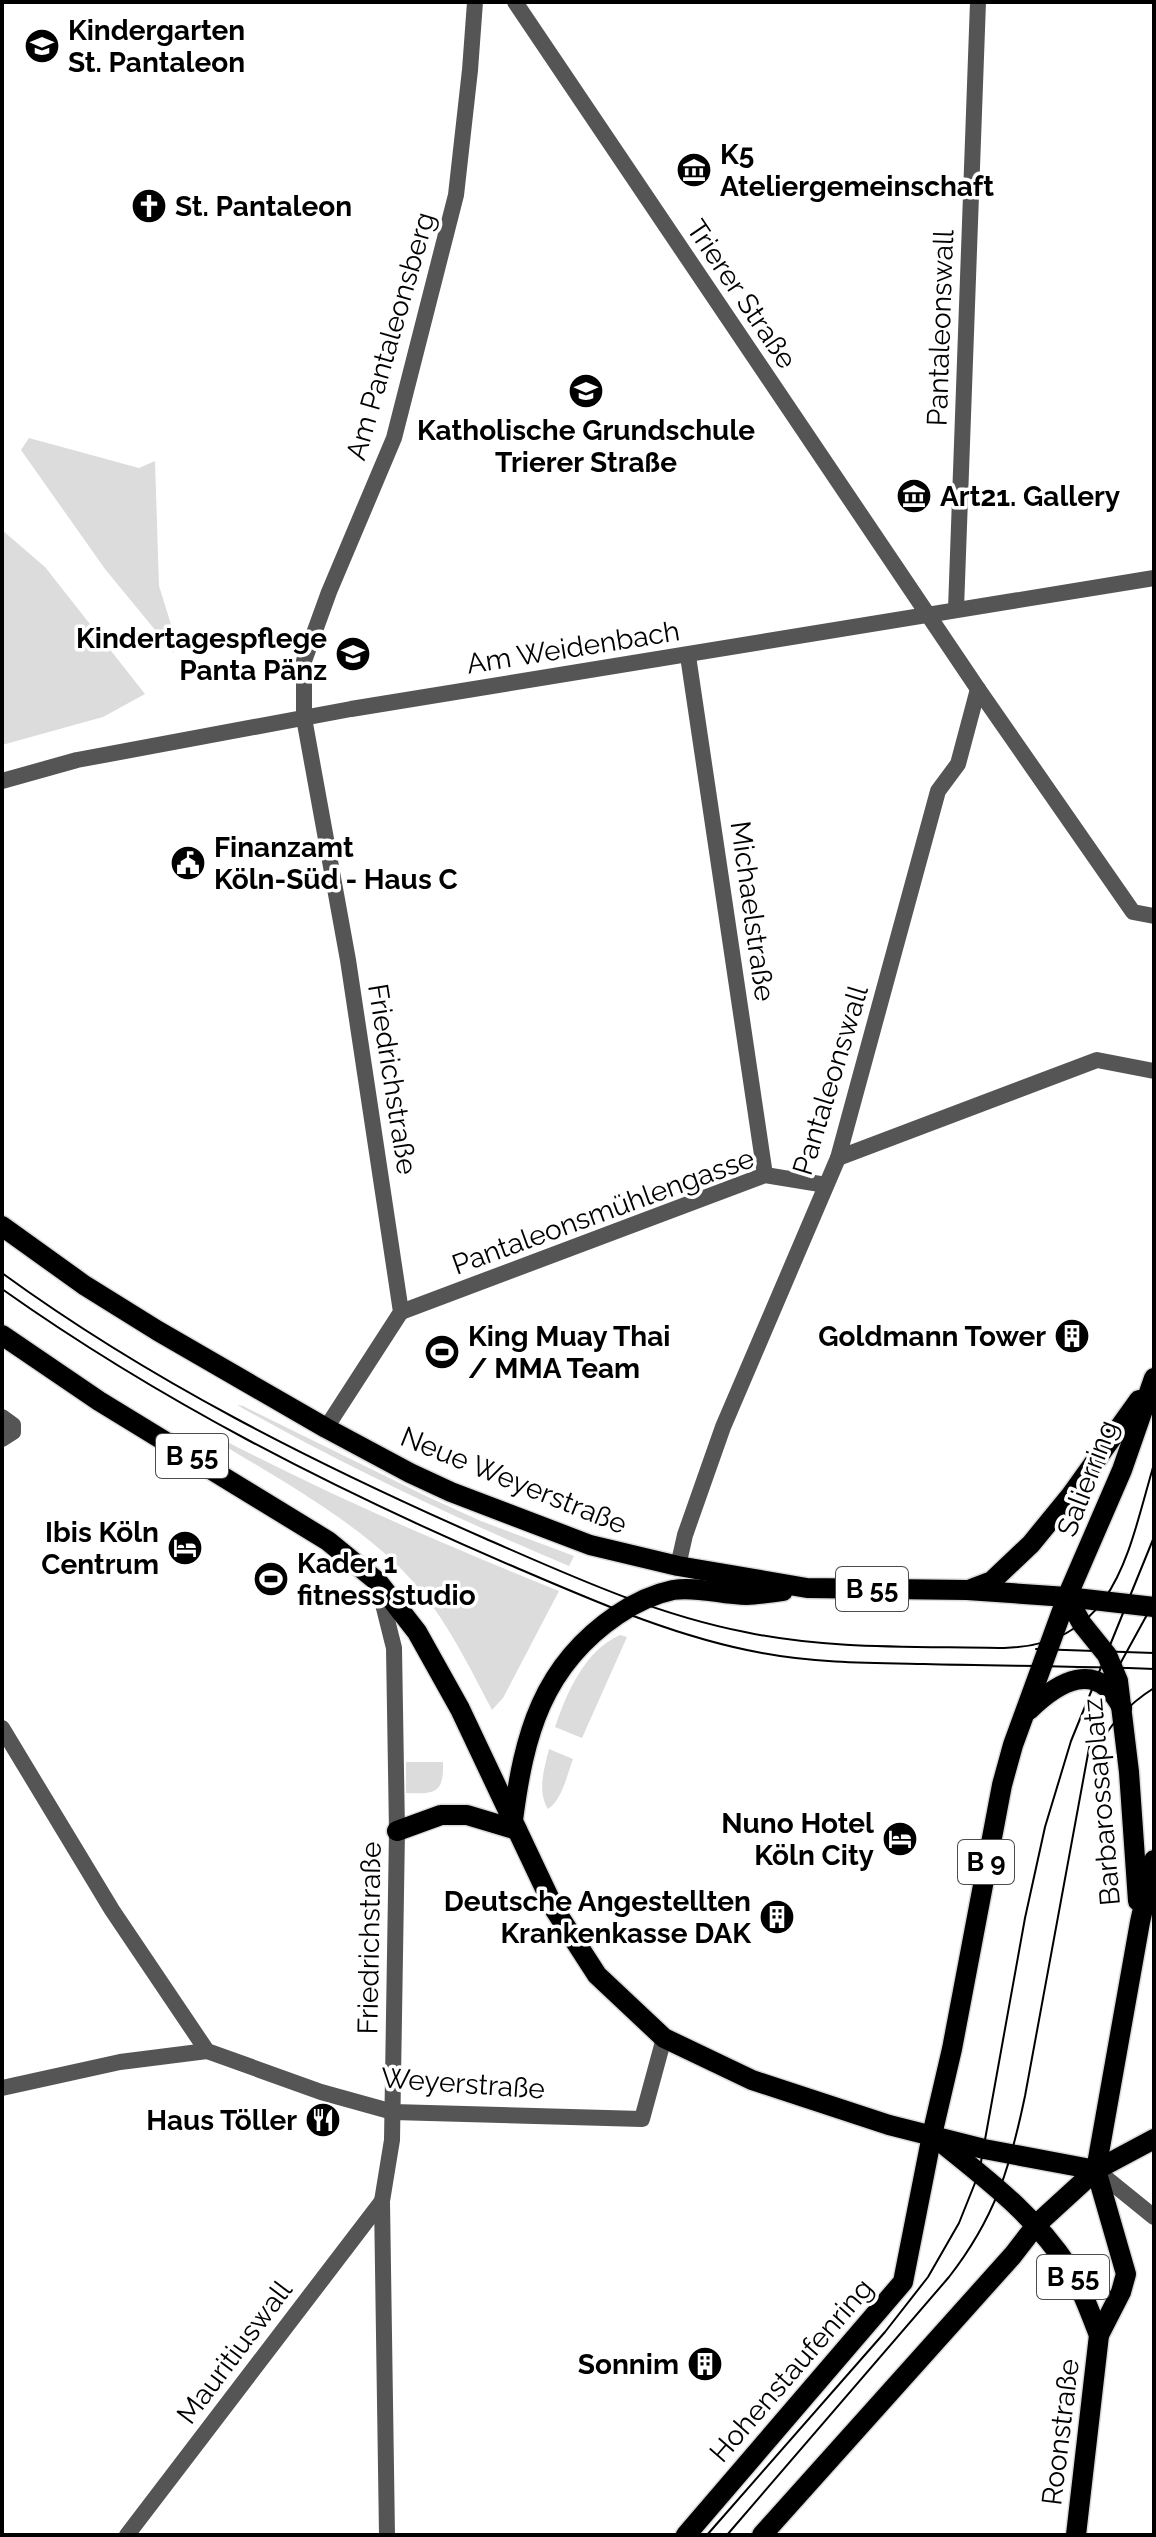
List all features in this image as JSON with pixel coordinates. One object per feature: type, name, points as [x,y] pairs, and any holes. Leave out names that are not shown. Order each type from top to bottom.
[{"type":"main road","name":"Neue Weyerstraße","points":[[2,1226],[145,1324],[326,1428],[451,1492],[590,1545],[678,1566],[807,1588],[967,1590],[1067,1597]]},
{"type":"main road","name":"B 55","points":[[2,1335],[99,1401],[328,1541],[378,1582],[417,1632],[460,1709],[555,1910],[597,1975],[664,2038],[752,2080],[889,2125],[932,2135],[1037,2224],[1071,2270],[1099,2335]]},
{"type":"main road","name":"B 55","points":[[967,1590],[992,1581],[1031,1544],[1071,1495],[1154,1379]]},
{"type":"main road","name":"Salierring","points":[[1067,1597],[1122,1470],[1154,1379]]},
{"type":"main road","points":[[397,1831],[441,1815],[467,1815],[515,1825],[518,1775],[542,1701],[570,1656],[599,1627],[639,1603],[683,1589],[747,1595],[807,1588]]},
{"type":"main road","points":[[1067,1597],[1154,1607]]},
{"type":"main road","name":"Barbarossaplatz","points":[[1067,1597],[1082,1624],[1107,1655],[1118,1681],[1129,1772],[1140,1922]]},
{"type":"main road","name":"Barbarossaplatz","points":[[932,2135],[952,2049],[1002,1785],[1067,1597]]},
{"type":"main road","points":[[1026,1713],[1047,1693],[1066,1681],[1081,1677],[1113,1693],[1123,1711]]},
{"type":"main road","name":"Barbarossaplatz","points":[[1099,2335],[1121,2292],[1126,2274],[1096,2170],[1154,1860]]},
{"type":"main road","points":[[932,2135],[984,2149],[1096,2170]]},
{"type":"main road","name":"Hohenstaufenring","points":[[686,2535],[903,2282],[932,2135]]},
{"type":"main road","points":[[762,2535],[1037,2224],[1096,2170],[1154,2139]]},
{"type":"main road","name":"Roonstraße","points":[[1076,2535],[1099,2335]]},
{"type":"street","name":"Am Pantaleonsberg","points":[[304,718],[304,661],[329,592],[394,438],[456,195],[475,2]]},
{"type":"street","name":"Trierer Straße","points":[[515,2],[928,614]]},
{"type":"street","name":"Pantaleonswall","points":[[956,609],[978,2]]},
{"type":"street","name":"Am Weidenbach","points":[[2,781],[77,760],[304,718],[1154,578]]},
{"type":"street","points":[[928,614],[1133,912],[1154,916]]},
{"type":"street","name":"Michaelstraße","points":[[688,656],[765,1175]]},
{"type":"street","name":"Pantaleonswall","points":[[678,1566],[685,1535],[723,1427],[838,1158],[938,791],[958,764],[978,689]]},
{"type":"street","name":"Friedrichstraße","points":[[304,718],[348,960],[401,1312]]},
{"type":"street","points":[[838,1158],[1097,1060],[1154,1071]]},
{"type":"street","name":"Pantaleonsmühlengasse","points":[[401,1312],[765,1175],[826,1185]]},
{"type":"street","points":[[326,1428],[401,1312]]},
{"type":"street","points":[[2,1417],[13,1425],[13,1432],[2,1439]]},
{"type":"street","name":"Friedrichstraße","points":[[378,1582],[394,1648],[397,1831],[392,2140],[382,2201],[387,2535]]},
{"type":"street","points":[[2,1728],[112,1910],[207,2051],[120,2062],[2,2088]]},
{"type":"street","name":"Weyerstraße","points":[[207,2051],[321,2092],[393,2112],[642,2119],[664,2038]]},
{"type":"street","points":[[1096,2170],[1154,2217]]},
{"type":"street","name":"Mauritiuswall","points":[[127,2535],[382,2201]]},
{"type":"shaded area","points":[[29,438],[139,468],[155,461],[159,586],[174,634],[174,653],[105,569],[21,450]]},
{"type":"shaded area","points":[[2,530],[45,567],[145,694],[103,717],[2,745]]},
{"type":"shaded area","points":[[237,1405],[481,1521],[574,1556],[569,1566],[484,1529],[359,1470]]},
{"type":"shaded area","points":[[218,1437],[386,1518],[559,1591],[503,1698],[492,1710],[448,1629],[411,1579],[333,1513],[218,1442]]},
{"type":"shaded area","points":[[620,1635],[627,1637],[582,1738],[555,1727],[578,1674],[597,1651]]},
{"type":"shaded area","points":[[549,1749],[573,1759],[560,1793],[548,1809],[542,1787]]},
{"type":"shaded area","points":[[406,1762],[443,1762],[442,1780],[436,1790],[406,1793]]},
{"type":"tram line","points":[[2,1273],[116,1350],[175,1385],[359,1481],[612,1592],[677,1615],[777,1638],[874,1646],[1004,1648],[1042,1643],[1071,1630],[1094,1611],[1112,1588],[1125,1560],[1154,1464]]},
{"type":"tram line","points":[[2,1289],[185,1406],[313,1474],[510,1565],[665,1627],[729,1646],[822,1661],[1154,1669]]},
{"type":"tram line","points":[[707,2535],[885,2332],[928,2277],[959,2223],[979,2173],[1025,1918],[1045,1827],[1071,1741],[1154,1537]]},
{"type":"tram line","points":[[727,2535],[949,2277],[989,2213],[1006,2169],[1025,2096],[1090,1743],[1115,1673],[1154,1602]]},
{"type":"tram line","points":[[1036,1649],[1154,1653]]},
{"type":"tram line","points":[[1095,1754],[1119,1716],[1154,1688]]},
{"type":"place","name":"Kindergarten St. Pantaleon","points":[[42,46]]},
{"type":"place","name":"K5 Ateliergemeinschaft","points":[[694,170]]},
{"type":"place","name":"St. Pantaleon","points":[[149,206]]},
{"type":"place","name":"Katholische Grundschule Trierer Straße","points":[[586,391]]},
{"type":"place","name":"Art21. Gallery","points":[[914,496]]},
{"type":"place","name":"Kindertagespflege Panta Pänz","points":[[353,654]]},
{"type":"place","name":"Finanzamt Köln-Süd - Haus C","points":[[188,863]]},
{"type":"place","name":"Goldmann Tower","points":[[1072,1336]]},
{"type":"place","name":"King Muay Thai / MMA Team","points":[[442,1352]]},
{"type":"place","name":"Ibis Köln Centrum","points":[[185,1548]]},
{"type":"place","name":"Kader 1 fitness studio","points":[[271,1579]]},
{"type":"place","name":"Nuno Hotel Köln City","points":[[900,1839]]},
{"type":"place","name":"Deutsche Angestellten Krankenkasse DAK","points":[[777,1917]]},
{"type":"place","name":"Haus Töller","points":[[323,2120]]},
{"type":"place","name":"Sonnim","points":[[705,2364]]}]
